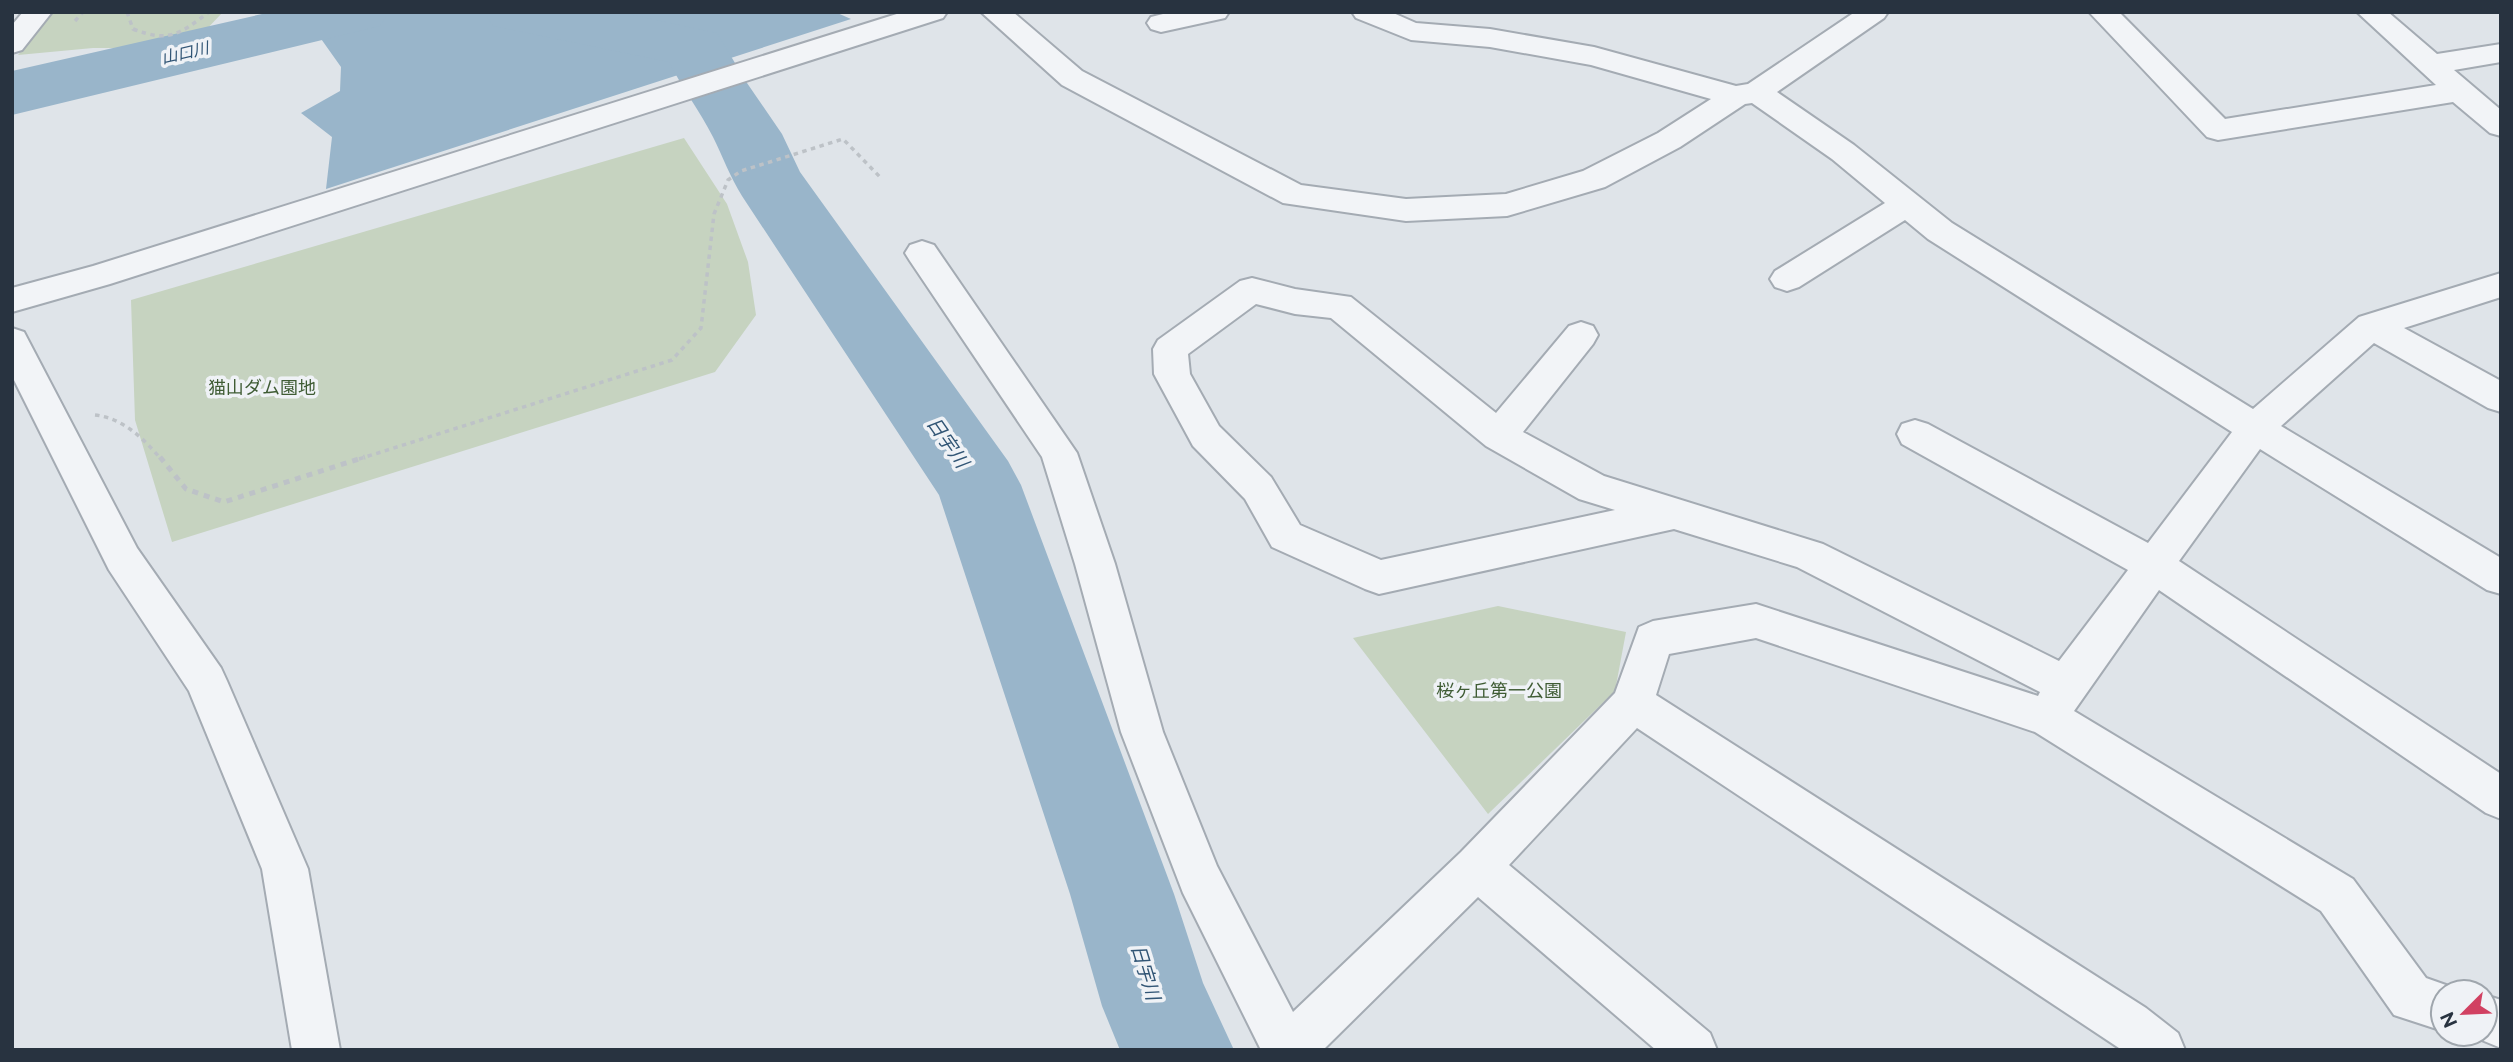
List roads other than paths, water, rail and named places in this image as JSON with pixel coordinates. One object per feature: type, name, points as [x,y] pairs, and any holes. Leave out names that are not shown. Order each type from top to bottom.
[{"type":"street","points":[[12,44],[38,12]]},
{"type":"street","points":[[12,300],[98,276],[933,12]]},
{"type":"street","points":[[995,12],[1072,78],[1294,195],[1406,210],[1507,205],[1594,180],[1669,140],[1746,94],[1874,12]]},
{"type":"street","points":[[1161,23],[1215,12]]},
{"type":"street","points":[[1366,12],[1411,31],[1490,38],[1594,56],[1746,94],[1843,152],[1940,231],[2501,578]]},
{"type":"street","points":[[2103,12],[2218,130],[2459,91]]},
{"type":"street","points":[[2371,12],[2501,126]]},
{"type":"street","points":[[2431,64],[2501,53]]},
{"type":"street","points":[[1787,279],[1907,204]]},
{"type":"street","points":[[922,253],[1059,453],[1095,564],[1142,732],[1199,878],[1287,1050],[1477,867],[1633,703],[1653,639],[1756,621],[2057,701]]},
{"type":"street","points":[[2057,701],[2153,565],[2255,428],[2371,326],[2501,285]]},
{"type":"street","points":[[1676,513],[1379,577],[1286,536],[1258,488],[1206,436],[1172,374],[1170,349],[1252,290],[1308,305],[1339,306],[1499,436],[1592,488],[1676,513],[1809,555],[2057,701],[2337,894],[2411,998],[2429,1003]]},
{"type":"street","points":[[2371,326],[2501,398]]},
{"type":"street","points":[[1499,436],[1581,335]]},
{"type":"street","points":[[12,341],[122,559],[206,681],[285,869],[316,1050]]},
{"type":"street","points":[[1915,434],[2153,565],[2501,799]]},
{"type":"street","points":[[1633,703],[2129,1024],[2161,1050]]},
{"type":"street","points":[[1477,867],[1693,1050]]},
{"type":"water","points":[[302,12],[835,12],[851,19],[326,189],[332,137],[301,113],[340,91],[341,67]]},
{"type":"waterway","name":"山口川","points":[[12,93],[357,12]]},
{"type":"waterway","name":"日宇川","points":[[516,12],[694,47],[716,89],[747,134],[767,179],[978,485],[1122,894],[1156,1006],[1179,1050]]},
{"type":"park label","name":"猫山ダム園地","points":[[262,387]]},
{"type":"park label","name":"桜ヶ丘第一公園","points":[[1499,690]]}]
